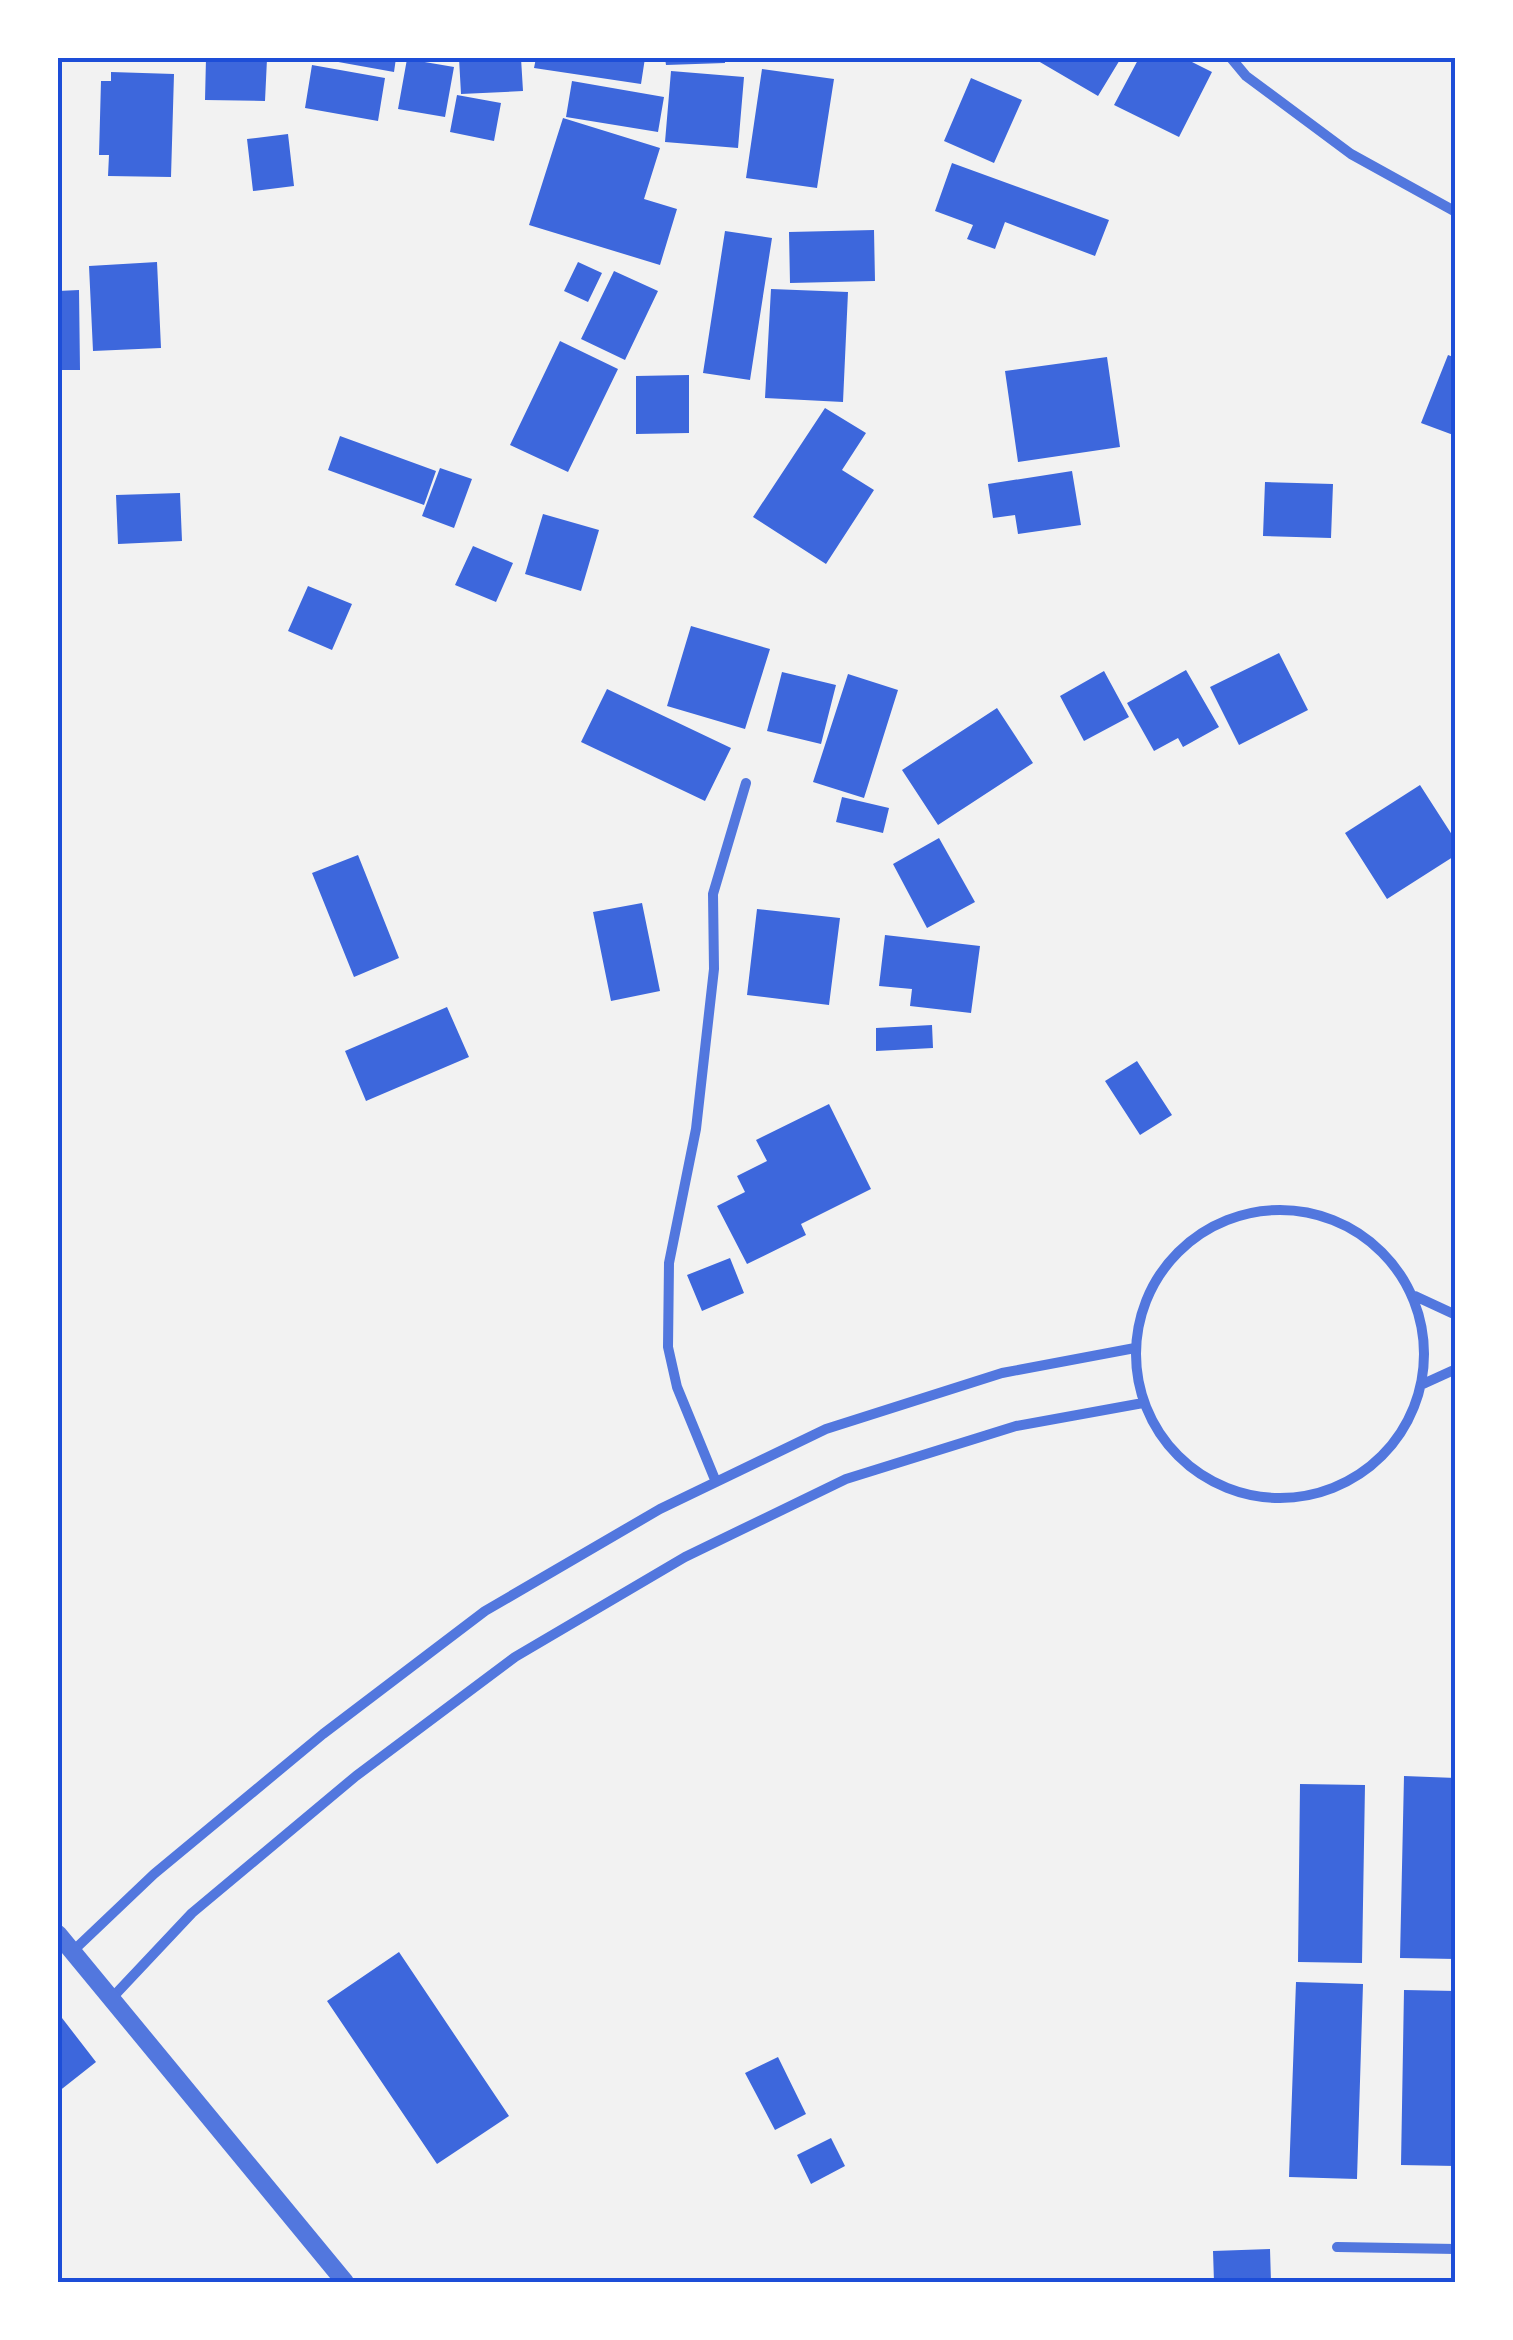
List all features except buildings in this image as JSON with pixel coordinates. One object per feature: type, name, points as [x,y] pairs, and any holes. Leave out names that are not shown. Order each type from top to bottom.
[{"type":"street","points":[[1232,58],[1246,76],[1351,154],[1456,212]]},
{"type":"street","points":[[716,1482],[677,1387],[668,1347],[669,1263],[696,1129],[714,970],[713,894],[746,783]]},
{"type":"street","points":[[1303,1210],[1350,1225],[1388,1256],[1415,1296],[1425,1340],[1423,1384],[1405,1428],[1375,1463],[1335,1488],[1290,1499],[1242,1494],[1200,1475],[1166,1444],[1144,1403],[1136,1376],[1135,1348],[1145,1301],[1171,1259],[1208,1228],[1254,1211],[1303,1210]]},
{"type":"street","points":[[1415,1296],[1456,1315]]},
{"type":"street","points":[[73,1951],[154,1874],[323,1734],[485,1612],[660,1509],[844,1424],[1002,1373],[1135,1348]]},
{"type":"street","points":[[1423,1384],[1456,1369]]},
{"type":"street","points":[[111,2000],[192,1913],[356,1776],[515,1657],[686,1558],[846,1480],[1016,1426],[1144,1403]]},
{"type":"street","points":[[58,1934],[344,2282]]},
{"type":"street","points":[[1337,2246],[1456,2249]]}]
